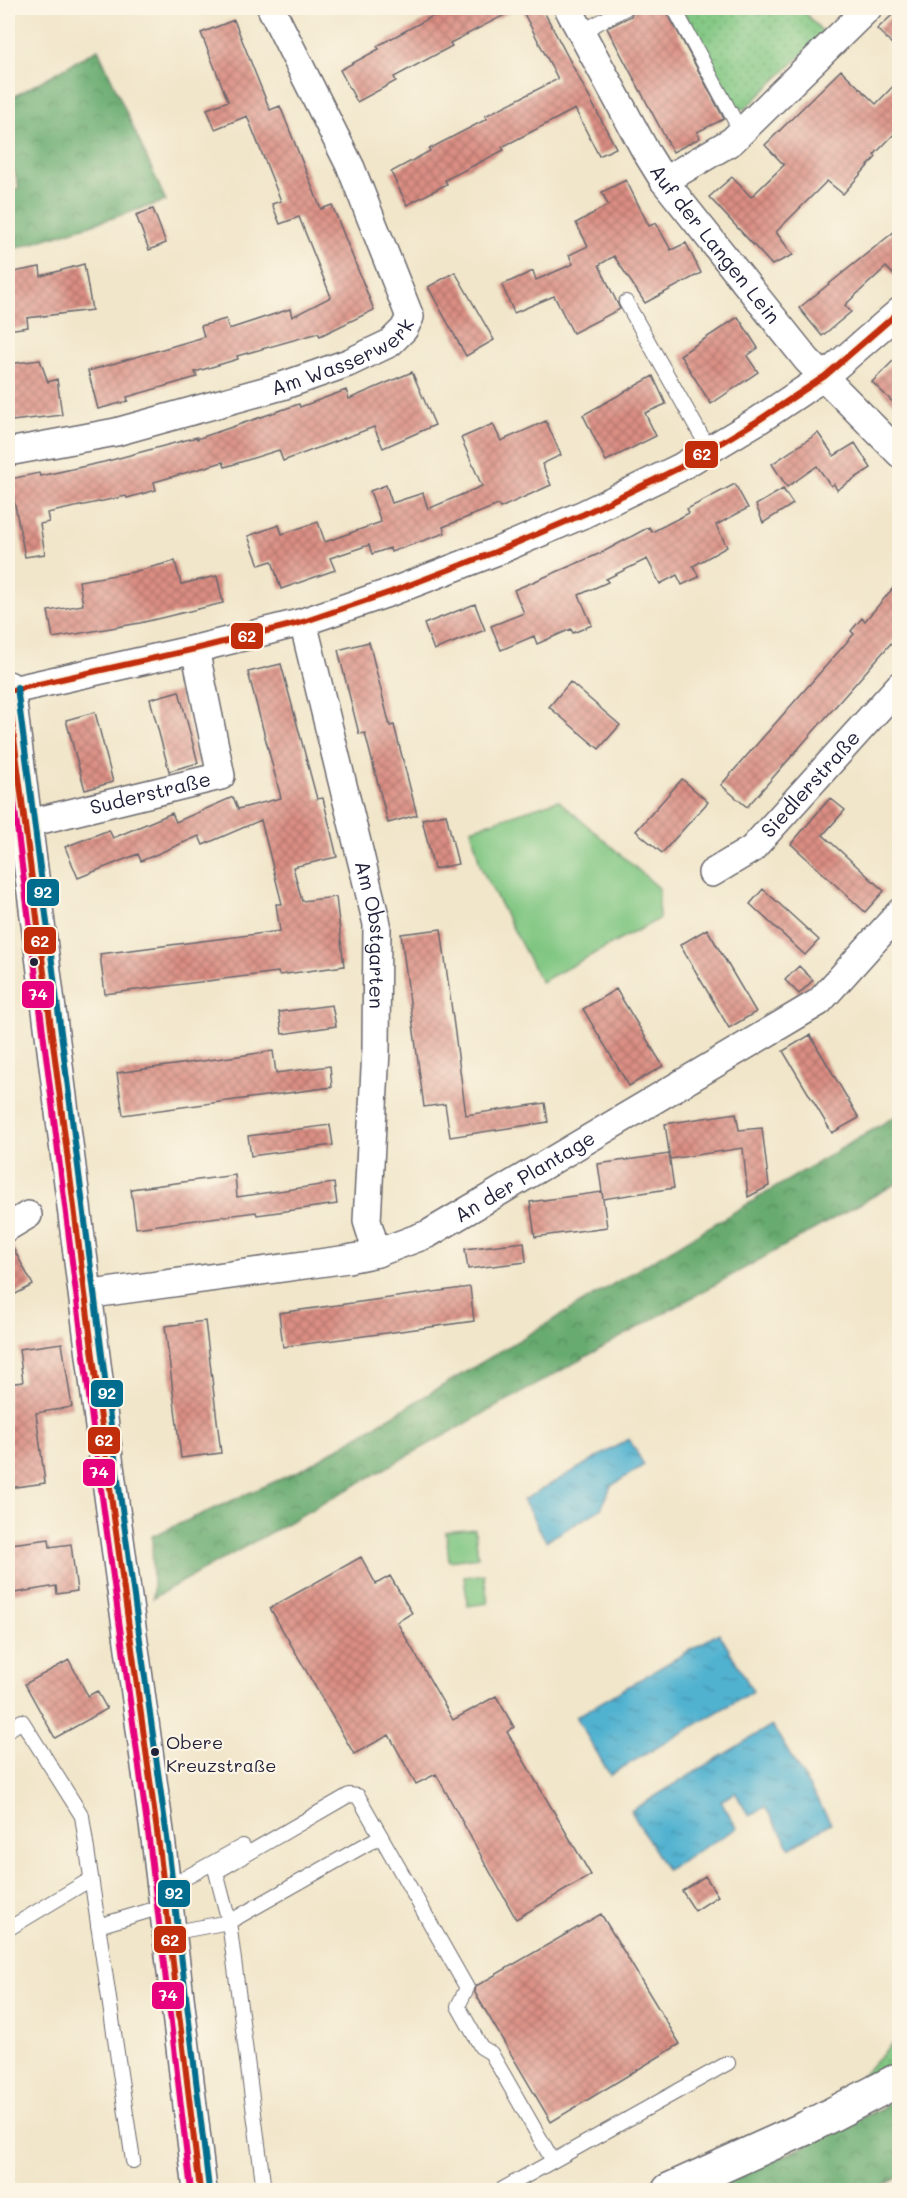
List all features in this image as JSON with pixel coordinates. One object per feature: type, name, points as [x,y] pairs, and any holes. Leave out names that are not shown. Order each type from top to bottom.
[{"type":"street","name":"Am Wasserwerk","points":[[8,452],[116,432],[282,386],[348,363],[390,343],[404,329],[410,317],[360,189],[271,8]]},
{"type":"street","name":"Auf der Langen Lein","points":[[568,8],[664,182],[807,360],[900,454]]},
{"type":"street","points":[[664,182],[732,141],[868,8]]},
{"type":"street","points":[[200,2190],[166,1910],[8,690],[195,649],[303,622],[391,592],[495,552],[620,498],[710,451],[825,376],[900,311]]},
{"type":"street","name":"Am Obstgarten","points":[[303,622],[377,924],[376,1050],[367,1221],[377,1252]]},
{"type":"street","name":"Suderstraße","points":[[25,824],[221,776],[195,649]]},
{"type":"street","name":"Siedlerstraße","points":[[712,873],[752,849],[900,685]]},
{"type":"street","name":"An der Plantage","points":[[85,1295],[348,1259],[377,1252],[428,1234],[819,1002],[900,912]]},
{"type":"street","points":[[669,2190],[806,2128],[900,2079]]},
{"type":"lane","points":[[580,32],[626,8]]},
{"type":"lane","points":[[674,8],[741,132]]},
{"type":"lane","points":[[626,302],[710,451]]},
{"type":"lane","points":[[8,1730],[22,1721],[82,1816],[133,2161]]},
{"type":"lane","points":[[98,1926],[166,1910],[346,1789]]},
{"type":"lane","points":[[264,2190],[229,1922],[216,1872],[350,1795],[358,1796],[467,1988],[458,2006],[481,2047],[491,2053],[552,2161]]},
{"type":"lane","points":[[166,1910],[229,1922],[381,1836]]},
{"type":"lane","points":[[8,1929],[91,1879]]},
{"type":"lane","points":[[501,2190],[728,2063]]},
{"type":"green space","points":[[681,8],[800,8],[824,33],[745,109],[735,108]]},
{"type":"green space","points":[[98,49],[166,201],[8,251],[10,191],[19,188],[14,170],[8,171],[8,100]]},
{"type":"green space","points":[[558,800],[659,888],[659,919],[541,982],[481,868],[471,829]]},
{"type":"green space","points":[[899,1114],[899,1182],[153,1598],[152,1536],[301,1470]]},
{"type":"green space","points":[[475,1529],[478,1557],[449,1561],[446,1532]]},
{"type":"green space","points":[[484,1574],[488,1603],[468,1606],[464,1577]]},
{"type":"green space","points":[[899,2037],[899,2062],[850,2087]]},
{"type":"green space","points":[[899,2099],[899,2177],[876,2190],[709,2190],[812,2143]]},
{"type":"water","points":[[629,1439],[644,1465],[611,1486],[601,1509],[546,1541],[523,1500]]},
{"type":"water","points":[[719,1633],[753,1691],[610,1775],[576,1717]]},
{"type":"water","points":[[772,1725],[831,1823],[790,1848],[765,1807],[749,1816],[735,1792],[721,1801],[737,1828],[666,1870],[631,1811]]},
{"type":"building","points":[[431,8],[518,8],[450,43],[452,46],[394,77],[396,81],[357,102],[340,70],[379,49],[377,46],[435,15]]},
{"type":"building","points":[[521,8],[542,8],[616,148],[599,156],[575,109],[502,147],[504,150],[445,180],[447,184],[407,205],[391,172],[487,119],[485,116],[558,79]]},
{"type":"building","points":[[635,8],[665,8],[724,119],[697,132],[700,138],[673,152],[607,28],[631,16]]},
{"type":"building","points":[[900,8],[900,52],[877,29]]},
{"type":"building","points":[[234,20],[270,110],[280,106],[321,209],[332,205],[374,310],[320,336],[318,333],[237,356],[238,359],[195,372],[197,377],[127,397],[128,401],[98,409],[88,371],[204,337],[201,326],[226,319],[229,329],[290,309],[292,317],[331,297],[299,217],[280,224],[272,204],[281,201],[247,116],[215,129],[207,109],[228,101],[201,33]]},
{"type":"building","points":[[841,70],[876,104],[900,79],[900,128],[874,155],[876,157],[843,194],[827,181],[776,232],[793,255],[772,265],[709,197],[732,177],[751,197],[784,165],[765,145]]},
{"type":"building","points":[[626,180],[649,226],[656,223],[671,250],[686,243],[701,273],[645,303],[614,256],[599,265],[620,309],[573,333],[554,296],[514,313],[502,285],[533,271],[536,280],[573,264],[569,255],[588,246],[576,223],[608,205],[602,192]]},
{"type":"building","points":[[153,209],[166,243],[149,250],[136,215]]},
{"type":"building","points":[[900,227],[900,281],[886,267],[845,305],[851,312],[822,336],[799,308]]},
{"type":"building","points":[[84,264],[92,310],[27,318],[28,327],[8,330],[8,273],[40,267],[41,276]]},
{"type":"building","points":[[455,272],[494,340],[466,356],[428,287]]},
{"type":"building","points":[[738,317],[758,348],[747,356],[758,372],[711,404],[680,355]]},
{"type":"building","points":[[900,354],[900,409],[872,382]]},
{"type":"building","points":[[40,360],[48,382],[57,379],[62,415],[12,421],[8,364]]},
{"type":"building","points":[[412,372],[435,425],[383,448],[374,427],[283,461],[279,450],[225,467],[223,462],[154,482],[156,490],[127,498],[126,496],[47,513],[49,522],[40,524],[45,554],[25,557],[10,479],[39,473],[40,476],[104,462],[197,437],[197,439],[346,390],[349,399]]},
{"type":"building","points":[[653,376],[666,404],[645,413],[656,436],[606,461],[583,415]]},
{"type":"building","points":[[546,421],[561,455],[542,464],[551,485],[500,508],[498,505],[443,527],[445,533],[391,552],[390,548],[372,554],[369,545],[330,558],[335,570],[281,589],[272,561],[259,565],[248,536],[279,525],[282,534],[318,522],[325,542],[381,522],[370,491],[386,485],[392,503],[423,493],[428,509],[482,486],[461,438],[493,424],[501,441]]},
{"type":"building","points":[[818,433],[834,456],[855,443],[871,468],[837,490],[834,484],[831,486],[817,466],[787,487],[772,464]]},
{"type":"building","points":[[735,484],[748,508],[716,525],[727,547],[693,566],[699,577],[682,585],[677,575],[660,584],[647,559],[606,579],[608,582],[579,595],[592,625],[573,633],[571,629],[537,644],[534,636],[501,650],[491,626],[524,613],[514,590],[601,553],[649,527],[652,532],[689,513],[687,509]]},
{"type":"building","points":[[783,489],[793,504],[763,523],[756,505]]},
{"type":"building","points":[[175,561],[181,584],[217,576],[223,603],[140,623],[53,638],[48,611],[83,605],[79,581],[133,572]]},
{"type":"building","points":[[900,580],[900,633],[747,807],[721,785],[854,634],[851,631],[862,618],[865,621]]},
{"type":"building","points":[[475,604],[485,630],[434,650],[424,624]]},
{"type":"building","points":[[369,642],[390,726],[394,725],[417,815],[388,823],[365,733],[359,734],[338,650]]},
{"type":"building","points":[[281,664],[317,799],[323,798],[337,857],[293,867],[302,901],[336,897],[344,966],[105,994],[100,954],[280,931],[276,904],[282,904],[261,820],[203,845],[199,836],[141,861],[138,854],[78,878],[65,847],[109,830],[113,838],[172,813],[176,822],[233,797],[238,809],[281,798],[248,672]]},
{"type":"building","points":[[570,682],[620,725],[599,749],[549,707]]},
{"type":"building","points":[[179,691],[198,763],[169,771],[150,699]]},
{"type":"building","points":[[95,712],[113,782],[85,790],[66,720]]},
{"type":"building","points":[[682,779],[708,802],[662,853],[636,831]]},
{"type":"building","points":[[830,798],[845,810],[823,835],[884,891],[865,912],[791,844]]},
{"type":"building","points":[[446,814],[458,864],[434,869],[422,819]]},
{"type":"building","points":[[763,889],[819,940],[805,955],[750,904]]},
{"type":"building","points":[[441,929],[466,1115],[545,1103],[548,1122],[450,1137],[445,1104],[424,1107],[401,934]]},
{"type":"building","points":[[707,929],[756,1012],[729,1028],[680,945]]},
{"type":"building","points":[[799,966],[813,980],[799,994],[785,980]]},
{"type":"building","points":[[616,989],[663,1066],[629,1086],[583,1009]]},
{"type":"building","points":[[332,1005],[336,1026],[282,1034],[279,1012]]},
{"type":"building","points":[[810,1035],[859,1118],[832,1133],[783,1051]]},
{"type":"building","points":[[273,1051],[276,1073],[330,1066],[332,1087],[123,1115],[117,1073]]},
{"type":"building","points":[[736,1113],[739,1130],[762,1128],[769,1186],[748,1197],[743,1148],[670,1159],[665,1124]]},
{"type":"building","points":[[330,1125],[333,1145],[251,1156],[248,1136]]},
{"type":"building","points":[[669,1154],[674,1188],[603,1199],[598,1164]]},
{"type":"building","points":[[235,1175],[237,1197],[334,1183],[337,1204],[136,1228],[131,1189]]},
{"type":"building","points":[[602,1192],[607,1227],[535,1237],[530,1202]]},
{"type":"building","points":[[10,1242],[33,1285],[8,1298],[8,1243]]},
{"type":"building","points":[[524,1242],[526,1262],[468,1269],[465,1249]]},
{"type":"building","points":[[470,1287],[474,1321],[283,1347],[279,1313]]},
{"type":"building","points":[[205,1321],[221,1453],[181,1458],[165,1326]]},
{"type":"building","points":[[62,1343],[72,1407],[36,1413],[45,1483],[9,1488],[8,1384],[23,1382],[19,1349]]},
{"type":"building","points":[[49,1539],[50,1547],[71,1544],[77,1591],[57,1594],[56,1586],[8,1594],[8,1553],[12,1552],[11,1544]]},
{"type":"building","points":[[361,1557],[376,1584],[390,1576],[412,1613],[397,1622],[453,1720],[496,1696],[514,1727],[507,1732],[591,1875],[516,1919],[436,1774],[416,1784],[389,1735],[354,1754],[270,1608]]},
{"type":"building","points":[[69,1660],[88,1696],[97,1691],[107,1709],[55,1738],[25,1684]]},
{"type":"building","points":[[705,1876],[718,1896],[695,1911],[682,1891]]},
{"type":"building","points":[[601,1914],[680,2044],[551,2122],[475,1993],[476,1986]]},
{"type":"transit line","name":"62","points":[[8,691],[303,622],[391,592],[495,552],[584,514],[679,468],[759,420],[825,376],[900,311]]},
{"type":"transit line","name":"92","points":[[17,687],[116,1465],[168,1845],[209,2189]]},
{"type":"transit line","name":"62","points":[[8,691],[107,1466],[159,1846],[200,2190]]},
{"type":"transit line","name":"74","points":[[8,755],[98,1467],[150,1847],[191,2190]]},
{"type":"place","name":"Obere Kreuzstraße","points":[[155,1752]]}]
